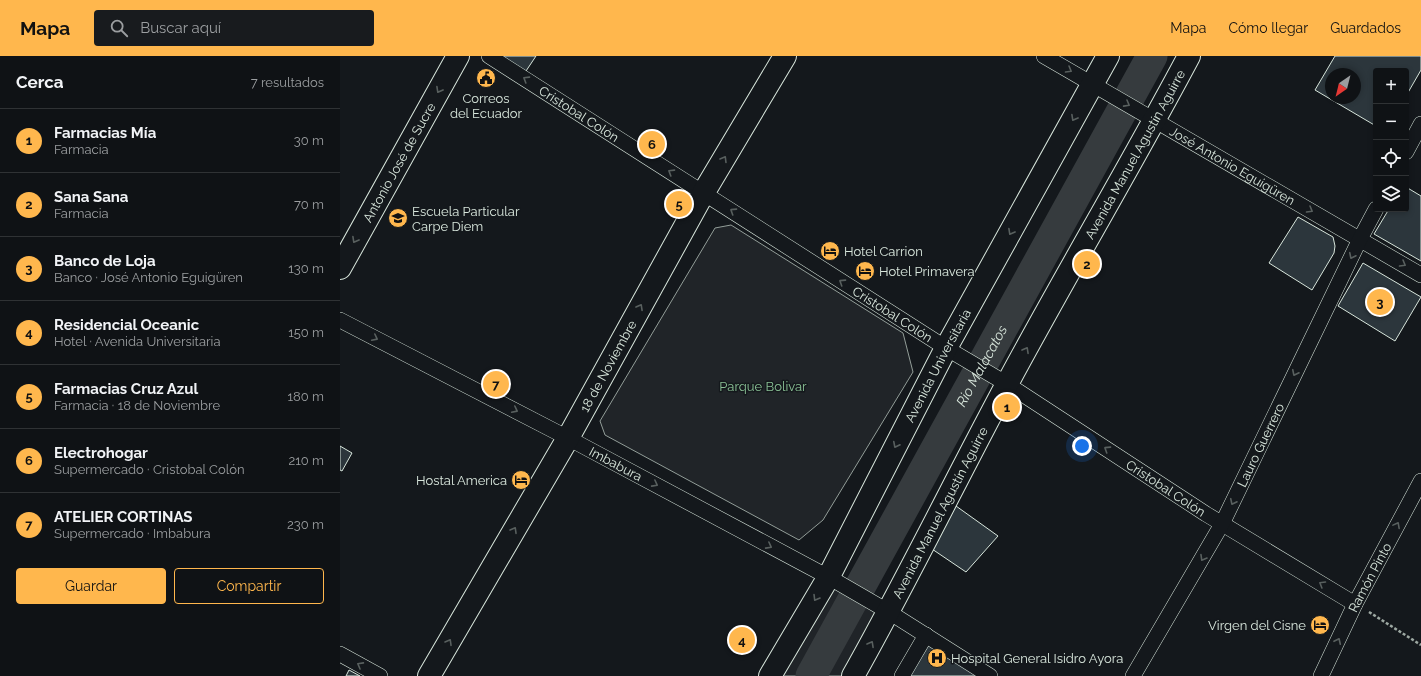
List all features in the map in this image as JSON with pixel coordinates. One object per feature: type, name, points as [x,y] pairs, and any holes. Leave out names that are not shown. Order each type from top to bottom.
[{"type":"main road","name":"Antonio José de Sucre","points":[[340,268],[458,56]]},
{"type":"main road","name":"18 de Noviembre","points":[[429,676],[568,438],[704,192],[785,56]]},
{"type":"main road","name":"Avenida Universitaria","points":[[770,676],[830,578],[951,351],[1098,87],[1108,56]]},
{"type":"main road","name":"Avenida Manuel Agustín Aguirre","points":[[853,676],[1004,383],[1189,56]]},
{"type":"street","name":"Cristobal Colón","points":[[490,56],[951,351],[1004,383],[1222,524],[1355,604]]},
{"type":"street","name":"José Antonio Eguigüren","points":[[1044,56],[1421,275]]},
{"type":"street","points":[[1409,146],[1421,124]]},
{"type":"street","name":"Lauro Guerrero","points":[[1133,676],[1222,524],[1374,212]]},
{"type":"street","name":"Imbabura","points":[[340,320],[568,438],[830,578],[887,610],[990,676]]},
{"type":"street","name":"Ramón Pinto","points":[[1321,676],[1355,604],[1421,481]]},
{"type":"street","points":[[902,676],[926,635]]},
{"type":"street","points":[[340,654],[380,676]]},
{"type":"path","points":[[1355,604],[1421,645]]},
{"type":"green space","name":"Parque Bolivar","points":[[731,225],[903,333],[913,372],[823,520],[799,540],[605,435],[600,421],[715,228]]},
{"type":"green space","points":[[828,578],[889,612],[853,676],[771,676]]},
{"type":"building","points":[[498,56],[536,56],[524,74]]},
{"type":"building","points":[[1335,56],[1421,56],[1421,70],[1409,91],[1409,68],[1373,68],[1373,124],[1339,104],[1361,104],[1361,68],[1328,68]]},
{"type":"building","points":[[1325,73],[1325,96],[1315,90]]},
{"type":"building","points":[[1409,189],[1421,196],[1421,261],[1374,234],[1387,212],[1409,212]]},
{"type":"building","points":[[1298,217],[1333,237],[1335,246],[1334,253],[1312,290],[1269,263]]},
{"type":"building","points":[[1363,263],[1421,297],[1395,341],[1338,306]]},
{"type":"building","points":[[340,446],[352,453],[342,471],[340,470]]},
{"type":"building","name":"Hostal America","points":[[519,471],[530,478],[522,489],[512,482]]},
{"type":"building","points":[[956,506],[998,536],[966,572],[932,549]]},
{"type":"building","name":"Hospital General Isidro Ayora","points":[[928,639],[986,676],[907,676]]},
{"type":"building","points":[[349,670],[360,676],[346,676]]},
{"type":"waterway","name":"Rio Malacatos","points":[[811,676],[1152,56]]},
{"type":"place","name":"Correos del Ecuador","points":[[486,78]]},
{"type":"place","name":"Electrohogar","points":[[652,144]]},
{"type":"place","name":"Farmacias Cruz Azul","points":[[679,204]]},
{"type":"place","name":"Escuela Particular Carpe Diem","points":[[398,218]]},
{"type":"place","name":"Hotel Carrion","points":[[830,251]]},
{"type":"place","name":"Sana Sana","points":[[1087,264]]},
{"type":"place","name":"Hotel Primavera","points":[[865,271]]},
{"type":"place","name":"Banco de Loja","points":[[1380,302]]},
{"type":"place","name":"ATELIER CORTINAS","points":[[496,384]]},
{"type":"place","name":"Farmacias Mía","points":[[1007,407]]},
{"type":"place","name":"Hostal America","points":[[521,480]]},
{"type":"place","name":"Virgen del Cisne","points":[[1320,625]]},
{"type":"place","name":"Residencial Oceanic","points":[[742,640]]},
{"type":"place","name":"Hospital General Isidro Ayora","points":[[937,658]]}]
